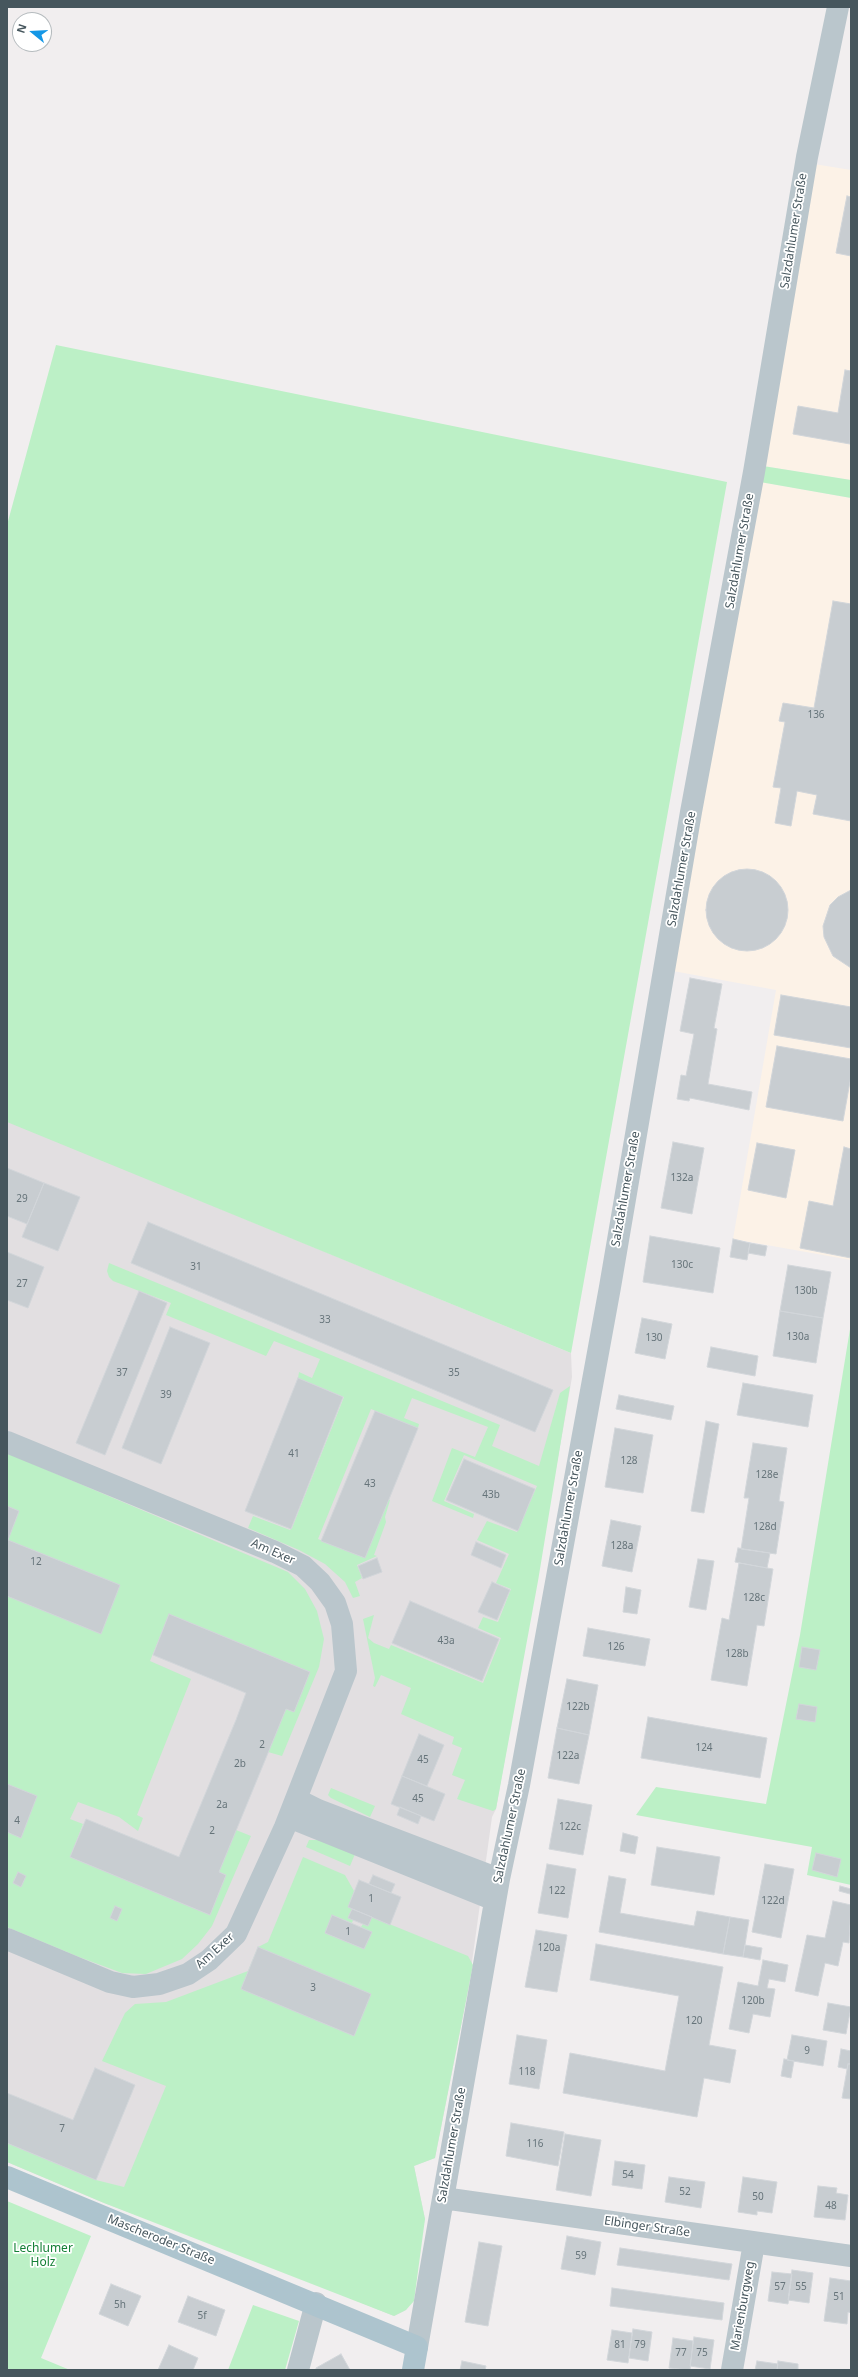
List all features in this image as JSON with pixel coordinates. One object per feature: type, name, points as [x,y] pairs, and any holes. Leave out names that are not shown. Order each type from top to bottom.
[{"type":"main road","name":"Mascheroder Straße","points":[[7,2177],[316,2303],[417,2347]]},
{"type":"main road","name":"Salzdahlumer Straße","points":[[413,2370],[417,2347]]},
{"type":"street","name":"Salzdahlumer Straße","points":[[417,2347],[497,1890],[519,1785],[610,1287],[691,812],[754,472],[806,157],[838,7]]},
{"type":"street","name":"Am Exer","points":[[7,1442],[275,1552],[303,1566],[320,1582],[335,1602],[342,1624],[346,1671],[293,1808],[236,1934],[209,1960],[188,1974],[159,1984],[133,1987],[110,1982],[7,1939]]},
{"type":"street","points":[[293,1808],[318,1810],[497,1890]]},
{"type":"street","name":"Elbinger Straße","points":[[443,2198],[851,2256]]},
{"type":"street","name":"Marienburgweg","points":[[732,2370],[754,2243]]},
{"type":"street","points":[[298,2370],[316,2303]]},
{"type":"shaded area","points":[[814,164],[851,170],[851,480],[763,466]]},
{"type":"shaded area","points":[[760,482],[851,498],[851,1260],[733,1239],[776,990],[673,971]]},
{"type":"shaded area","points":[[7,1121],[571,1353],[572,1377],[496,1809],[492,1817],[468,1991],[435,2158],[414,2166],[425,2219],[406,2310],[394,2316],[238,2253],[104,2203],[7,2162]]},
{"type":"green space","points":[[56,345],[727,482],[571,1353],[7,1122],[7,525]]},
{"type":"green space","points":[[763,466],[851,480],[851,498],[760,482]]},
{"type":"green space","points":[[109,1263],[500,1425],[492,1446],[539,1466],[560,1393],[570,1386],[538,1581],[496,1809],[493,1811],[457,1799],[465,1780],[452,1775],[462,1748],[452,1744],[454,1737],[401,1714],[411,1688],[381,1675],[375,1687],[373,1686],[375,1678],[363,1619],[374,1615],[368,1638],[374,1643],[389,1649],[391,1645],[483,1683],[501,1638],[478,1628],[483,1617],[498,1622],[511,1589],[496,1583],[509,1554],[477,1540],[487,1521],[517,1532],[537,1486],[464,1455],[444,1501],[474,1514],[473,1518],[432,1501],[452,1448],[475,1457],[488,1427],[412,1398],[404,1418],[419,1424],[418,1428],[371,1409],[318,1539],[363,1557],[387,1499],[390,1500],[385,1517],[386,1522],[374,1555],[377,1556],[357,1565],[362,1578],[355,1582],[360,1596],[353,1598],[345,1582],[325,1564],[299,1550],[248,1528],[253,1516],[290,1530],[292,1528],[344,1397],[298,1378],[299,1372],[312,1378],[320,1359],[274,1341],[266,1356],[166,1315],[171,1303],[113,1281],[109,1277],[107,1271]]},
{"type":"green space","points":[[851,1323],[851,1885],[807,1875],[812,1847],[636,1815],[656,1787],[766,1804],[800,1635]]},
{"type":"green space","points":[[7,1453],[288,1572],[305,1589],[317,1611],[324,1639],[319,1667],[282,1756],[268,1752],[286,1709],[294,1712],[310,1672],[169,1614],[150,1661],[191,1679],[137,1815],[143,1818],[138,1831],[119,1817],[78,1802],[70,1819],[83,1824],[70,1857],[210,1915],[226,1875],[219,1872],[236,1830],[251,1836],[212,1926],[198,1944],[182,1959],[146,1974],[122,1973],[7,1927]]},
{"type":"green space","points":[[331,1788],[375,1806],[370,1817],[331,1798],[328,1795]]},
{"type":"green space","points":[[309,1840],[321,1840],[355,1854],[350,1866],[306,1847]]},
{"type":"green space","points":[[303,1857],[345,1875],[354,1891],[348,1907],[352,1909],[348,1917],[353,1920],[352,1923],[332,1915],[325,1933],[364,1949],[372,1932],[361,1927],[363,1924],[368,1926],[372,1917],[468,1956],[473,1965],[435,2158],[414,2166],[425,2219],[414,2301],[406,2310],[394,2316],[104,2203],[7,2162],[7,2143],[96,2180],[124,2187],[166,2086],[102,2061],[125,2013],[135,2004],[166,2002],[248,1971],[258,1947],[268,1942]]},
{"type":"green space","name":"Lechlumer Holz","points":[[7,2201],[91,2236],[41,2358],[70,2370],[7,2370]]},
{"type":"green space","points":[[253,2305],[299,2321],[285,2370],[228,2370]]},
{"type":"building","points":[[847,196],[851,197],[851,256],[836,253]]},
{"type":"building","points":[[845,370],[851,371],[850,444],[793,434],[798,406],[838,413]]},
{"type":"building","points":[[833,601],[851,604],[851,821],[813,814],[817,795],[797,791],[791,826],[775,823],[781,788],[773,787],[785,722],[779,721],[783,703],[814,708]]},
{"type":"building","points":[[739,869],[755,869],[770,876],[781,887],[788,902],[788,918],[785,926],[776,939],[763,948],[755,951],[739,951],[724,944],[713,933],[706,918],[706,902],[713,887],[724,876]]},
{"type":"building","points":[[851,890],[851,968],[833,956],[824,937],[823,926],[830,905],[838,897]]},
{"type":"building","points":[[690,978],[722,984],[714,1028],[717,1029],[708,1084],[752,1092],[749,1110],[690,1098],[689,1101],[677,1099],[681,1075],[686,1076],[694,1034],[680,1031]]},
{"type":"building","points":[[781,995],[851,1007],[851,1048],[774,1035]]},
{"type":"building","points":[[777,1046],[851,1059],[851,1076],[843,1121],[766,1107]]},
{"type":"building","points":[[673,1142],[704,1148],[692,1214],[661,1208]]},
{"type":"building","points":[[757,1143],[795,1150],[786,1198],[748,1190]]},
{"type":"building","points":[[844,1147],[851,1149],[851,1258],[800,1248],[809,1201],[833,1206]]},
{"type":"building","points":[[7,1168],[44,1183],[27,1224],[7,1216]]},
{"type":"building","points":[[44,1183],[80,1197],[58,1251],[22,1237]]},
{"type":"building","points":[[148,1222],[553,1390],[535,1432],[131,1263]]},
{"type":"building","points":[[650,1236],[720,1248],[713,1293],[643,1282]]},
{"type":"building","points":[[733,1239],[750,1243],[747,1260],[730,1257]]},
{"type":"building","points":[[750,1243],[767,1246],[765,1256],[748,1253]]},
{"type":"building","points":[[7,1252],[44,1267],[28,1308],[7,1300]]},
{"type":"building","points":[[788,1265],[831,1272],[823,1318],[780,1311]]},
{"type":"building","points":[[139,1291],[167,1303],[105,1455],[76,1443]]},
{"type":"building","points":[[780,1311],[823,1318],[816,1363],[773,1356]]},
{"type":"building","points":[[642,1318],[672,1324],[665,1359],[635,1353]]},
{"type":"building","points":[[170,1327],[210,1343],[161,1464],[122,1448]]},
{"type":"building","points":[[711,1347],[758,1356],[755,1376],[707,1367]]},
{"type":"building","points":[[298,1378],[343,1397],[291,1529],[245,1511]]},
{"type":"building","points":[[743,1383],[813,1395],[808,1427],[737,1415]]},
{"type":"building","points":[[619,1395],[674,1406],[671,1420],[616,1409]]},
{"type":"building","points":[[375,1411],[418,1428],[365,1558],[321,1541]]},
{"type":"building","points":[[706,1421],[719,1424],[704,1513],[691,1511]]},
{"type":"building","points":[[615,1428],[653,1435],[643,1493],[605,1487]]},
{"type":"building","points":[[753,1443],[787,1448],[779,1501],[784,1502],[776,1554],[741,1549],[749,1498],[744,1498]]},
{"type":"building","points":[[464,1459],[535,1489],[518,1531],[446,1500]]},
{"type":"building","points":[[7,1506],[19,1511],[8,1540],[120,1585],[101,1634],[7,1596]]},
{"type":"building","points":[[611,1520],[641,1526],[632,1572],[602,1566]]},
{"type":"building","points":[[476,1542],[506,1555],[501,1568],[471,1555]]},
{"type":"building","points":[[738,1548],[770,1553],[767,1568],[735,1562]]},
{"type":"building","points":[[377,1558],[382,1572],[363,1579],[358,1566]]},
{"type":"building","points":[[698,1559],[714,1561],[706,1610],[689,1607]]},
{"type":"building","points":[[739,1563],[773,1569],[764,1626],[757,1625],[747,1686],[711,1680],[722,1618],[729,1620]]},
{"type":"building","points":[[492,1582],[510,1590],[497,1620],[478,1612]]},
{"type":"building","points":[[626,1587],[641,1590],[637,1614],[623,1612]]},
{"type":"building","points":[[410,1601],[499,1639],[482,1681],[392,1643]]},
{"type":"building","points":[[169,1614],[310,1672],[294,1712],[286,1709],[219,1872],[226,1875],[210,1915],[70,1857],[86,1819],[179,1857],[236,1720],[246,1693],[153,1655]]},
{"type":"building","points":[[588,1628],[650,1639],[645,1666],[583,1656]]},
{"type":"building","points":[[802,1647],[820,1650],[816,1670],[799,1667]]},
{"type":"building","points":[[567,1679],[598,1685],[589,1735],[557,1728]]},
{"type":"building","points":[[799,1704],[817,1707],[815,1722],[796,1719]]},
{"type":"building","points":[[648,1717],[767,1738],[760,1778],[641,1758]]},
{"type":"building","points":[[557,1728],[589,1735],[579,1784],[548,1778]]},
{"type":"building","points":[[419,1734],[444,1745],[427,1786],[402,1776]]},
{"type":"building","points":[[402,1776],[445,1794],[434,1821],[391,1804]]},
{"type":"building","points":[[7,1784],[37,1796],[21,1838],[7,1832]]},
{"type":"building","points":[[558,1799],[592,1805],[583,1855],[549,1849]]},
{"type":"building","points":[[400,1807],[421,1816],[418,1824],[397,1815]]},
{"type":"building","points":[[623,1833],[638,1837],[635,1854],[620,1851]]},
{"type":"building","points":[[657,1847],[720,1857],[714,1895],[651,1885]]},
{"type":"building","points":[[816,1853],[841,1859],[837,1877],[812,1870]]},
{"type":"building","points":[[547,1864],[576,1869],[568,1918],[538,1913]]},
{"type":"building","points":[[765,1864],[794,1869],[781,1938],[752,1932]]},
{"type":"building","points":[[18,1872],[26,1876],[21,1887],[13,1883]]},
{"type":"building","points":[[373,1875],[395,1884],[391,1893],[369,1884]]},
{"type":"building","points":[[609,1876],[626,1879],[620,1913],[694,1926],[697,1911],[730,1917],[723,1954],[599,1932]]},
{"type":"building","points":[[359,1880],[401,1897],[390,1925],[348,1907]]},
{"type":"building","points":[[840,1886],[851,1889],[850,1894],[839,1891]]},
{"type":"building","points":[[833,1901],[851,1905],[849,1943],[843,1942],[838,1966],[825,1963],[818,1996],[795,1991],[807,1935],[825,1938]]},
{"type":"building","points":[[115,1906],[122,1909],[117,1921],[110,1918]]},
{"type":"building","points":[[352,1909],[372,1917],[368,1926],[348,1918]]},
{"type":"building","points":[[332,1915],[372,1932],[364,1949],[325,1933]]},
{"type":"building","points":[[730,1917],[749,1920],[743,1957],[723,1954]]},
{"type":"building","points":[[536,1930],[567,1935],[557,1992],[525,1987]]},
{"type":"building","points":[[596,1944],[723,1967],[709,2045],[736,2050],[730,2083],[704,2078],[697,2117],[563,2093],[570,2053],[665,2071],[679,1996],[590,1980]]},
{"type":"building","points":[[745,1945],[762,1948],[760,1960],[743,1957]]},
{"type":"building","points":[[258,1947],[371,1994],[354,2036],[241,1989]]},
{"type":"building","points":[[763,1960],[788,1965],[785,1982],[769,1979],[767,1988],[775,1989],[770,2017],[753,2014],[749,2033],[729,2029],[738,1982],[758,1986]]},
{"type":"building","points":[[828,2003],[851,2007],[846,2034],[823,2030]]},
{"type":"building","points":[[517,2035],[547,2040],[539,2089],[509,2084]]},
{"type":"building","points":[[792,2035],[827,2041],[823,2066],[787,2060]]},
{"type":"building","points":[[841,2049],[851,2051],[851,2064],[848,2064],[847,2069],[838,2067]]},
{"type":"building","points":[[784,2059],[794,2061],[791,2078],[781,2076]]},
{"type":"building","points":[[848,2064],[851,2064],[851,2099],[842,2098]]},
{"type":"building","points":[[95,2068],[135,2085],[96,2180],[7,2143],[7,2093],[73,2120]]},
{"type":"building","points":[[511,2123],[564,2132],[558,2166],[506,2156]]},
{"type":"building","points":[[565,2134],[601,2140],[591,2196],[556,2190]]},
{"type":"building","points":[[615,2161],[645,2165],[642,2189],[612,2185]]},
{"type":"building","points":[[669,2177],[705,2182],[701,2208],[665,2202]]},
{"type":"building","points":[[743,2177],[777,2182],[772,2213],[757,2211],[757,2215],[738,2212]]},
{"type":"building","points":[[818,2186],[837,2188],[836,2193],[848,2195],[845,2220],[814,2217]]},
{"type":"building","points":[[567,2236],[601,2242],[595,2275],[561,2269]]},
{"type":"building","points":[[479,2242],[502,2246],[488,2326],[465,2322]]},
{"type":"building","points":[[620,2248],[732,2264],[729,2280],[617,2265]]},
{"type":"building","points":[[792,2270],[813,2273],[809,2303],[788,2300]]},
{"type":"building","points":[[772,2272],[792,2274],[788,2304],[768,2301]]},
{"type":"building","points":[[830,2278],[851,2281],[851,2313],[848,2312],[847,2324],[824,2321]]},
{"type":"building","points":[[111,2284],[141,2296],[128,2326],[99,2314]]},
{"type":"building","points":[[612,2288],[724,2303],[722,2320],[610,2306]]},
{"type":"building","points":[[188,2296],[225,2310],[216,2336],[178,2322]]},
{"type":"building","points":[[633,2329],[652,2332],[648,2361],[629,2358]]},
{"type":"building","points":[[612,2330],[632,2333],[628,2363],[607,2360]]},
{"type":"building","points":[[694,2337],[714,2340],[710,2369],[690,2366]]},
{"type":"building","points":[[673,2338],[693,2341],[690,2370],[669,2368]]},
{"type":"building","points":[[169,2345],[198,2358],[193,2370],[158,2370]]},
{"type":"building","points":[[341,2354],[350,2370],[316,2370],[316,2368]]},
{"type":"building","points":[[462,2361],[486,2366],[485,2370],[460,2370]]},
{"type":"building","points":[[757,2361],[778,2364],[777,2370],[755,2370]]},
{"type":"building","points":[[778,2361],[798,2364],[798,2370],[777,2370]]}]
